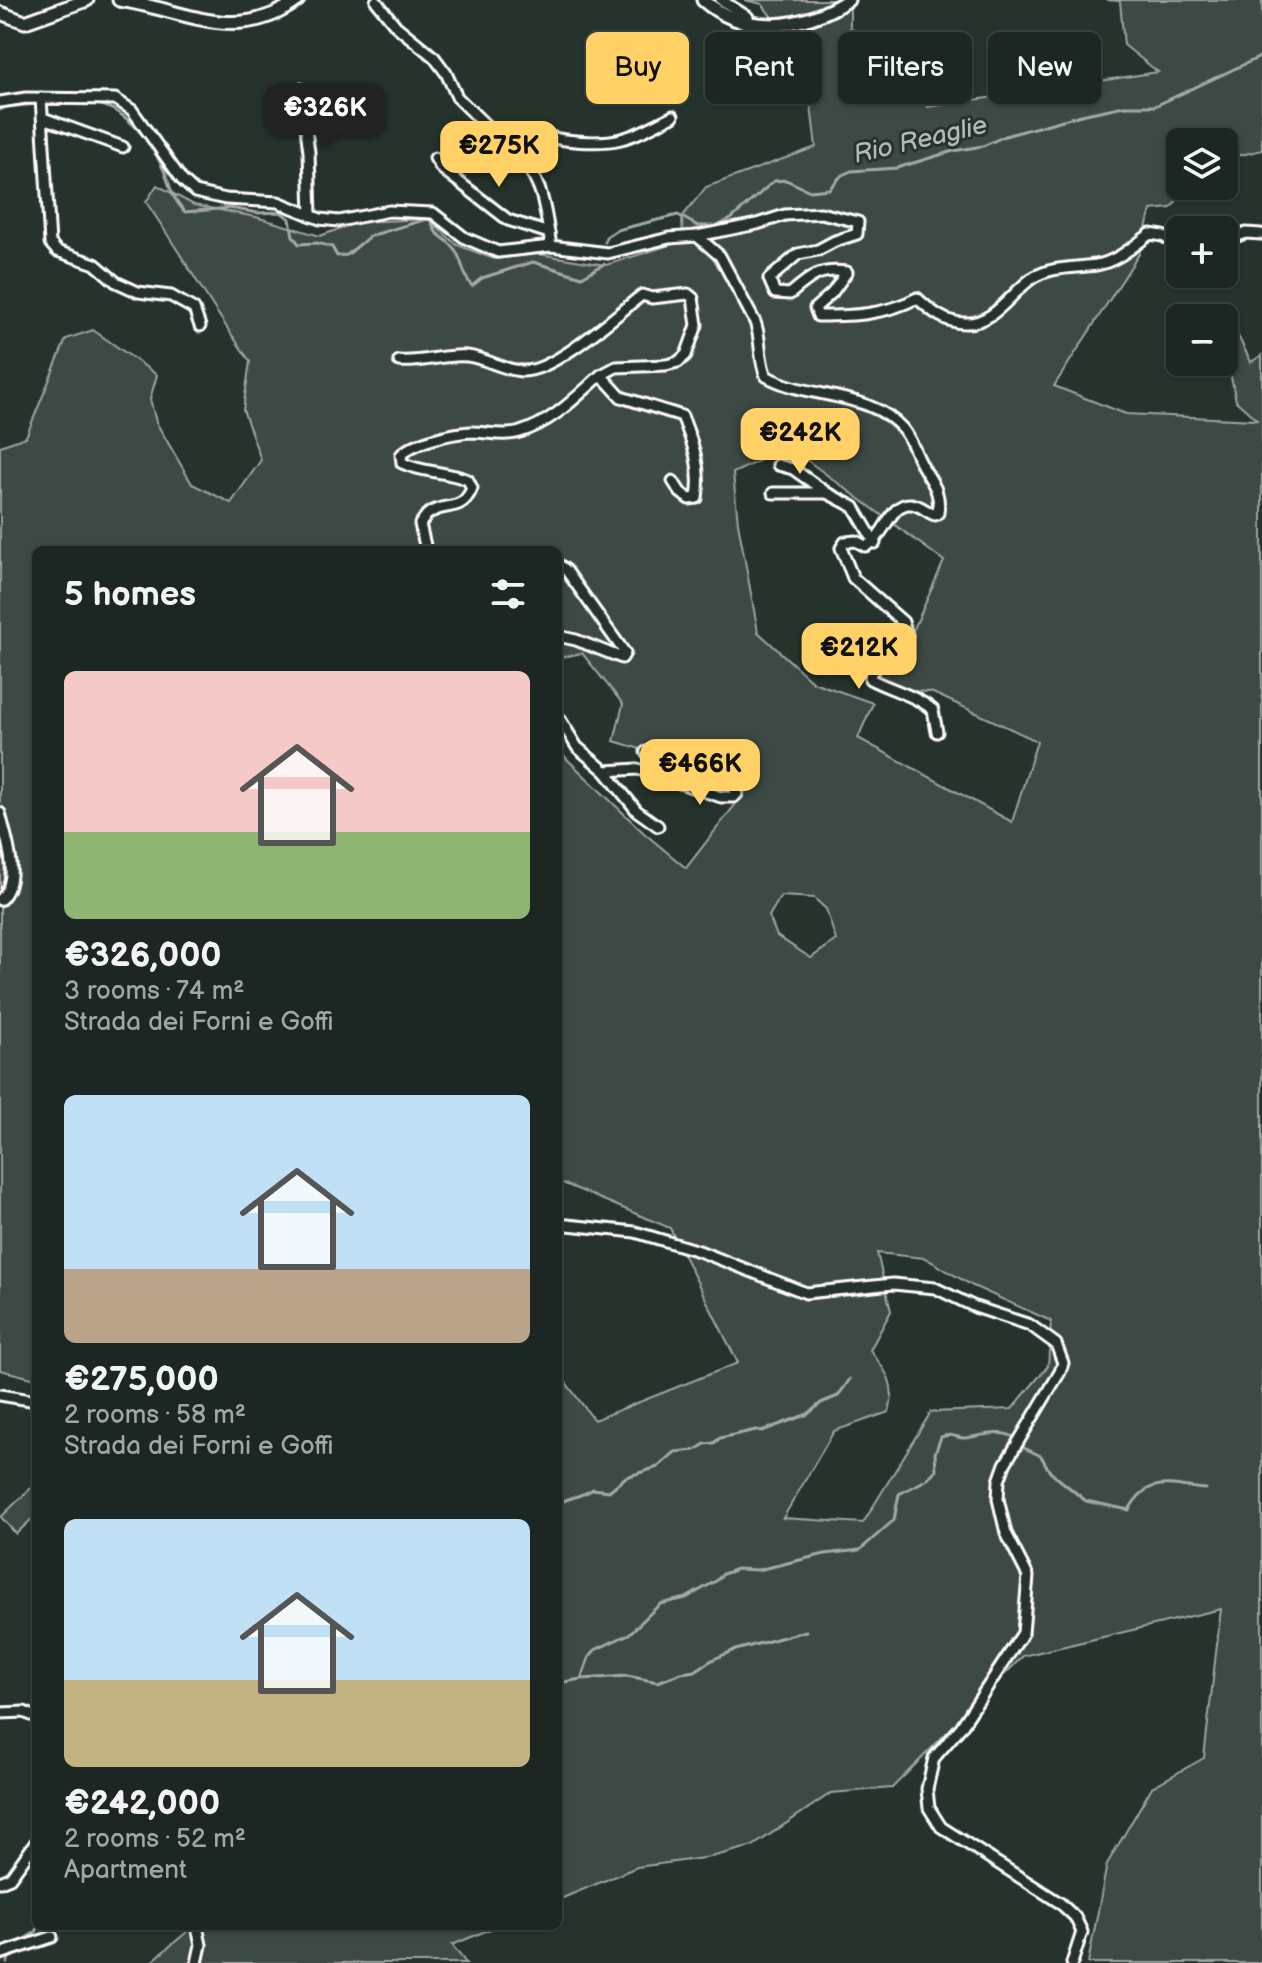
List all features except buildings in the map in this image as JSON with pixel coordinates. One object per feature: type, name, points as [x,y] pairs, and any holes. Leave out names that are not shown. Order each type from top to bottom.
[{"type":"main road","points":[[0,13],[25,22],[87,0]]},
{"type":"main road","points":[[119,0],[144,3],[186,18],[215,23],[252,21],[298,0]]},
{"type":"main road","points":[[703,0],[718,13],[749,25],[795,21],[824,14],[848,0]]},
{"type":"street","points":[[721,0],[748,17],[749,25]]},
{"type":"street","points":[[376,1],[396,26],[434,57],[446,73],[457,97],[530,165],[540,185],[551,246]]},
{"type":"street","points":[[301,89],[309,152],[311,216]]},
{"type":"street","points":[[41,99],[50,243],[57,251],[95,264],[116,282],[138,292],[171,296],[194,309],[200,326]]},
{"type":"street","points":[[0,102],[115,99],[132,110],[182,180],[195,192],[226,199],[278,202],[311,216],[339,221],[389,211],[433,213],[465,238],[498,252],[551,246],[608,253],[669,238],[697,236],[757,224],[785,215],[821,213],[858,222],[857,234],[818,250],[798,254],[769,279],[775,293],[790,294],[812,275],[833,270],[847,272],[832,293],[815,308],[818,316],[871,314],[917,298],[945,320],[967,324],[993,314],[1032,278],[1066,266],[1099,265],[1126,252],[1150,234],[1166,238]]},
{"type":"street","points":[[42,115],[123,147]]},
{"type":"street","points":[[512,147],[515,135],[525,132],[563,140],[606,143],[626,140],[673,116]]},
{"type":"street","points":[[435,158],[441,168],[508,220],[549,233]]},
{"type":"street","points":[[1238,236],[1261,234]]},
{"type":"street","points":[[697,236],[720,256],[755,322],[759,333],[760,363],[766,376],[795,388],[831,395],[886,413],[905,431],[938,489],[938,513],[935,515],[922,506],[908,503],[900,506],[875,543],[865,546],[856,541],[845,542],[841,548],[853,578],[903,622],[907,635],[871,672],[870,679],[923,701],[933,710],[937,732]]},
{"type":"street","points":[[399,361],[417,362],[465,355],[517,371],[531,371],[566,353],[642,295],[652,298],[688,294],[693,298],[695,334],[686,355],[678,362],[616,367],[601,375],[544,424],[515,434],[468,432],[406,449],[401,455],[402,463],[416,470],[456,475],[468,480],[472,488],[469,496],[459,505],[429,513],[420,524],[425,546]]},
{"type":"street","points":[[601,375],[621,397],[682,416],[695,448],[699,482],[697,498],[689,499],[673,481]]},
{"type":"street","points":[[778,465],[793,469],[854,507],[875,543]]},
{"type":"street","points":[[773,493],[827,493]]},
{"type":"street","points":[[562,567],[625,653],[622,658],[562,637]]},
{"type":"street","points":[[562,723],[577,747],[605,771],[637,811],[658,826]]},
{"type":"street","points":[[605,771],[638,769],[721,797],[737,794],[723,778],[646,752]]},
{"type":"street","points":[[0,813],[12,860],[6,894],[0,900]]},
{"type":"street","points":[[562,1224],[635,1232],[699,1251],[806,1293],[893,1284],[935,1288],[975,1307],[1030,1325],[1056,1344],[1063,1363],[1060,1372],[1005,1464],[999,1481],[998,1499],[1006,1533],[1028,1576],[1023,1633],[961,1727],[934,1758],[927,1789],[929,1808],[941,1827],[1009,1868],[1075,1917],[1082,1932],[1072,1963]]},
{"type":"street","points":[[0,1395],[32,1400]]},
{"type":"street","points":[[0,1713],[24,1712],[32,1715]]},
{"type":"street","points":[[0,1882],[10,1878],[32,1848]]},
{"type":"street","points":[[197,1963],[201,1945],[198,1930]]},
{"type":"street","points":[[8,1952],[52,1937]]},
{"type":"shaded area","points":[[745,0],[850,0],[850,27],[855,32],[838,32],[838,104],[925,104],[928,107],[972,104],[972,100],[988,98],[988,104],[1101,104],[1101,81],[1158,72],[1124,45],[1120,1],[1107,0],[1262,0],[1262,150],[1238,156],[1238,128],[1166,128],[1166,200],[1177,200],[1171,208],[1151,210],[1139,254],[1054,386],[1126,414],[1257,420],[1236,401],[1231,376],[1238,376],[1238,336],[1251,362],[1262,355],[1262,1963],[1088,1963],[1107,1864],[1152,1787],[1204,1758],[1221,1609],[1023,1656],[892,1788],[831,1793],[753,1846],[711,1857],[637,1867],[562,1898],[562,1377],[594,1420],[738,1363],[670,1228],[562,1183],[562,752],[644,833],[686,868],[752,783],[614,741],[623,704],[582,653],[562,657],[562,546],[32,546],[32,1378],[0,1370],[0,446],[26,437],[66,339],[93,330],[157,375],[150,399],[156,422],[192,484],[231,503],[261,460],[243,410],[250,361],[146,202],[157,185],[194,205],[256,217],[320,236],[358,222],[428,219],[457,245],[494,259],[538,254],[606,265],[683,241],[682,217],[706,187],[816,147],[811,104],[822,104],[822,32],[783,32],[762,4]],"holes":[[[789,447],[944,561],[910,638],[878,669],[878,680],[908,691],[931,692],[1037,741],[1012,822],[858,738],[873,703],[813,682],[758,632],[738,523],[733,473]],[[781,896],[814,898],[826,909],[836,940],[811,958],[777,936],[769,916]],[[877,1253],[925,1258],[973,1286],[1051,1321],[1048,1366],[1012,1409],[931,1412],[863,1523],[783,1518],[834,1431],[889,1412],[892,1394],[889,1379],[870,1350],[891,1311]]]},
{"type":"shaded area","points":[[32,1487],[32,1519],[16,1534],[1,1517]]},
{"type":"shaded area","points":[[189,1930],[488,1930],[452,1945],[466,1963],[150,1963]]},
{"type":"waterway","name":"Rio Reaglie","points":[[605,242],[606,237],[617,230],[678,215],[698,226],[717,226],[731,219],[774,181],[786,180],[810,191],[829,189],[842,175],[851,171],[897,168],[953,151],[983,146],[1005,136],[1081,115],[1124,106],[1155,106],[1262,56]]},
{"type":"waterway","name":"Rio Reaglie","points":[[0,110],[37,104]]},
{"type":"waterway","name":"Rio Reaglie","points":[[45,104],[96,104],[116,111],[142,134],[155,153],[175,198],[185,212],[229,208],[258,213],[281,212],[290,219],[293,236],[299,244],[317,243],[332,247],[337,256],[347,255],[370,236],[427,219],[455,249],[472,286],[482,278],[533,262],[582,277],[604,264]]},
{"type":"waterway","points":[[562,1502],[593,1489],[609,1491],[626,1477],[658,1467],[675,1452],[695,1450],[720,1438],[762,1431],[808,1414],[821,1403],[838,1396],[850,1379]]},
{"type":"waterway","points":[[562,1682],[581,1679],[595,1650],[629,1634],[660,1604],[686,1598],[723,1574],[737,1569],[758,1570],[825,1554],[860,1550],[894,1520],[899,1494],[926,1480],[936,1470],[935,1453],[941,1437],[998,1434],[1015,1438]]},
{"type":"waterway","points":[[1022,1447],[1041,1456],[1050,1472],[1086,1501],[1129,1510],[1137,1498],[1153,1487],[1172,1485],[1206,1489]]},
{"type":"waterway","points":[[582,1679],[627,1676],[658,1682],[695,1671],[732,1651],[806,1631]]},
{"type":"waterway","points":[[14,1945],[37,1930]]},
{"type":"waterway","points":[[7,1963],[12,1952]]}]
